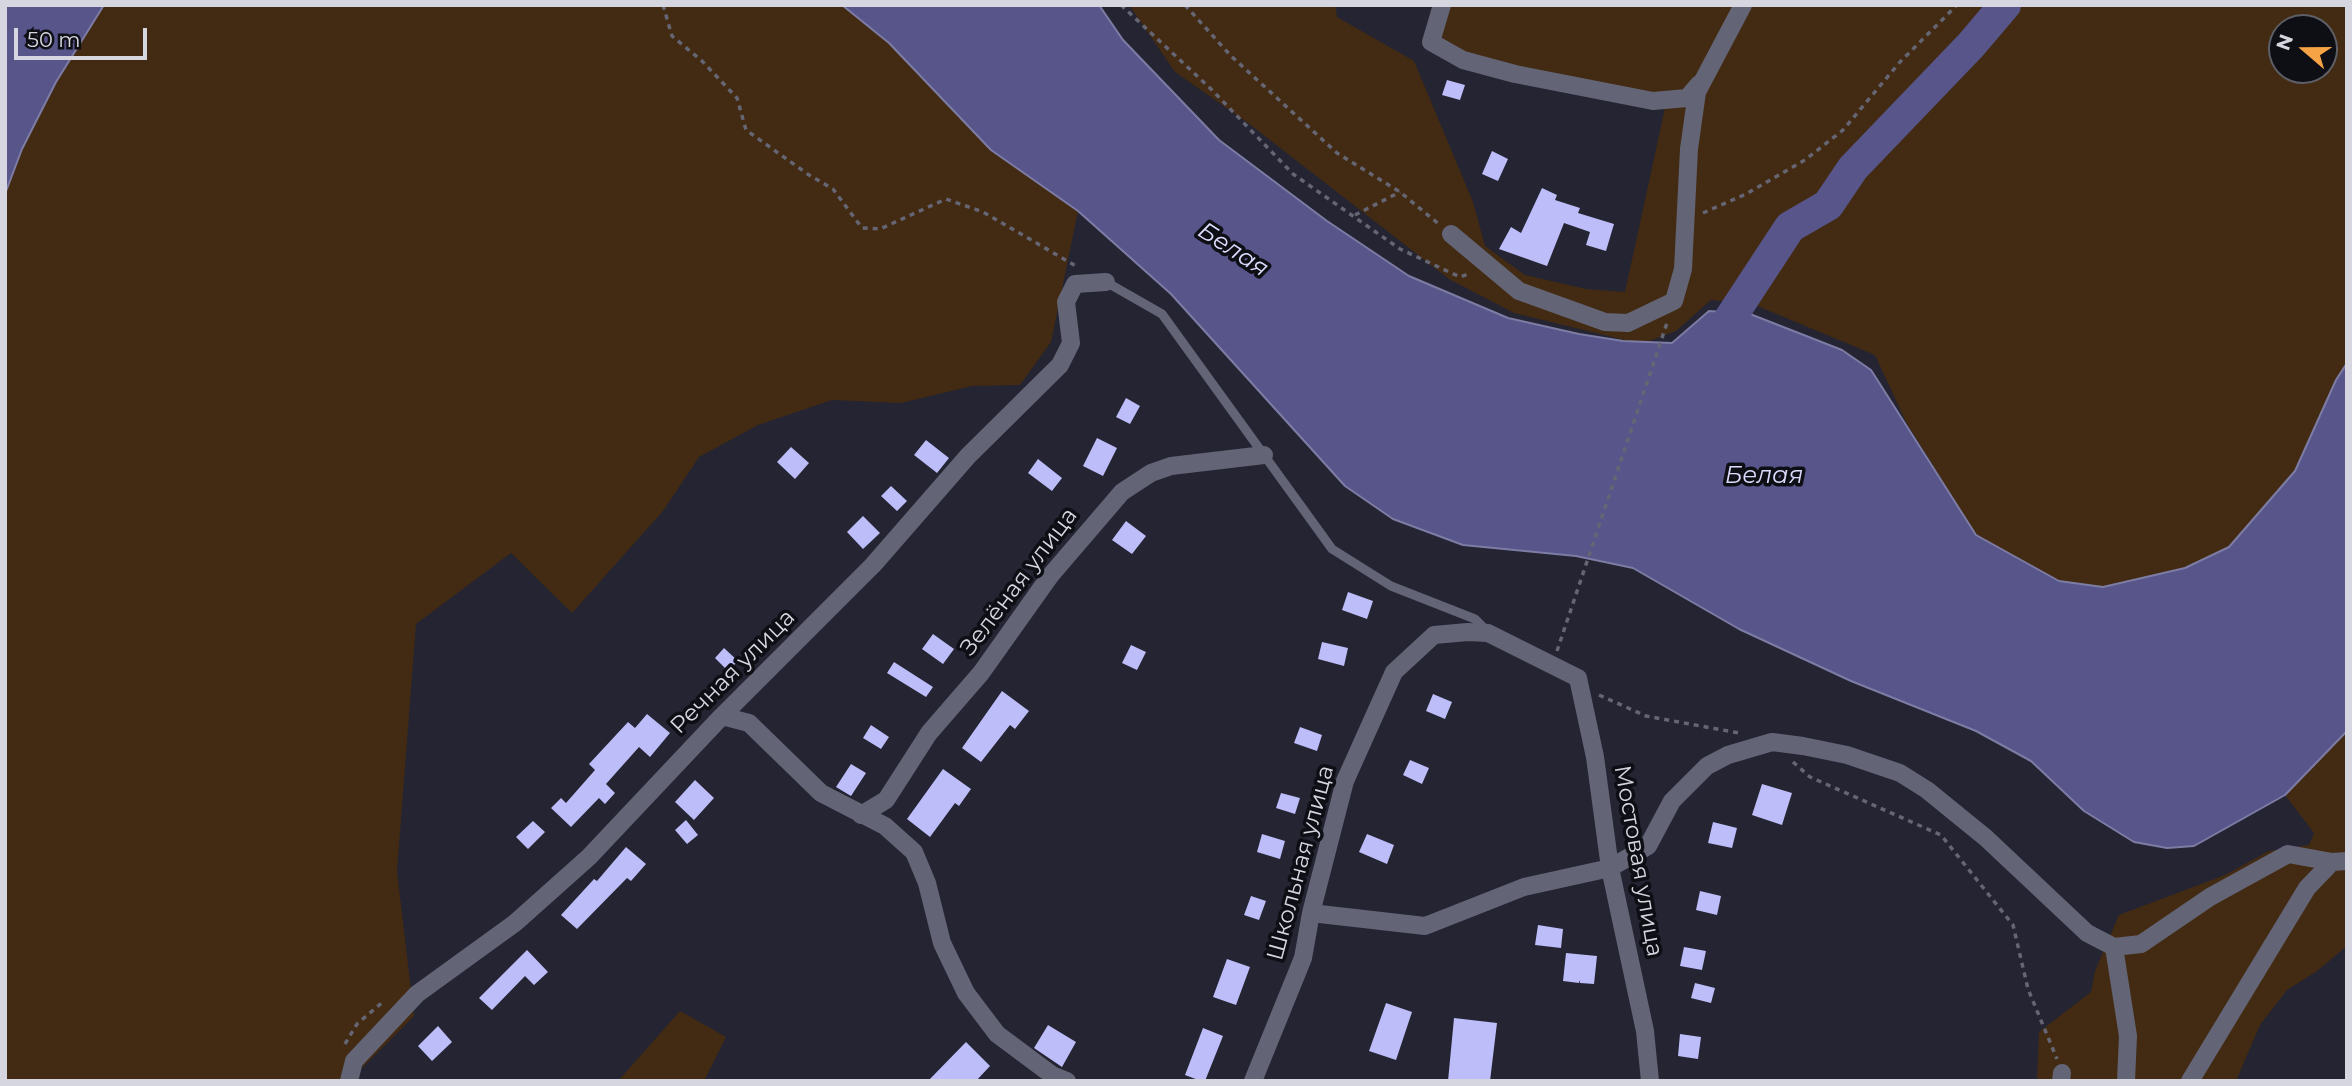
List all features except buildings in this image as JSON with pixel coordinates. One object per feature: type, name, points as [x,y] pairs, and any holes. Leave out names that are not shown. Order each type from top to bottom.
[{"type":"street","points":[[1442,5],[1431,42],[1463,60],[1515,74],[1653,101],[1686,98],[1706,75]]},
{"type":"street","points":[[1451,234],[1519,291],[1605,322],[1628,323],[1674,301],[1683,269],[1684,218],[1697,92],[1743,5]]},
{"type":"street","name":"Речная улица","points":[[349,1081],[354,1061],[417,994],[515,923],[589,857],[722,716],[873,565],[968,456],[1060,365],[1071,343],[1066,302],[1074,284],[1106,282]]},
{"type":"street","name":"Зелёная улица","points":[[861,815],[886,800],[929,733],[981,673],[1050,576],[1122,492],[1151,473],[1171,466],[1264,455]]},
{"type":"street","points":[[1488,633],[1527,655],[1578,678]]},
{"type":"street","name":"Школьная улица","points":[[1253,1081],[1303,958],[1311,912],[1345,781],[1394,672],[1434,635],[1488,633]]},
{"type":"street","name":"Мостовая улица","points":[[1578,678],[1595,757],[1610,868],[1637,993],[1650,1081]]},
{"type":"street","points":[[722,716],[749,723],[821,793],[885,826],[914,852],[927,883],[942,943],[966,993],[997,1034],[1052,1079]]},
{"type":"street","points":[[1311,912],[1425,926],[1524,887],[1610,868],[1648,846],[1672,802],[1707,766],[1728,755],[1772,742],[1847,755],[1900,773],[1927,789],[1986,838],[2087,933],[2114,947],[2141,944],[2150,940],[2210,897],[2288,854],[2339,862]]},
{"type":"street","points":[[2190,1081],[2307,888],[2339,862]]},
{"type":"street","points":[[2114,947],[2128,1036],[2126,1081]]},
{"type":"lane","points":[[1106,282],[1162,314],[1332,549],[1391,586],[1475,619],[1488,633]]},
{"type":"path","points":[[663,5],[672,36],[702,61],[737,98],[746,130],[834,189],[862,228],[880,229],[946,199],[983,212],[1106,282]]},
{"type":"path","points":[[1121,5],[1211,89],[1293,174],[1400,249],[1460,277],[1486,264]]},
{"type":"path","points":[[1185,5],[1231,56],[1337,153],[1400,192],[1451,234]]},
{"type":"path","points":[[1684,218],[1746,194],[1805,160],[1843,130],[1900,62],[1958,5]]},
{"type":"path","points":[[1354,215],[1400,192]]},
{"type":"path","points":[[1553,665],[1674,301]]},
{"type":"path","points":[[1578,678],[1591,691],[1646,716],[1758,735],[1772,742],[1810,777],[1941,835],[2013,925],[2028,989],[2061,1077]]},
{"type":"shaded area","points":[[104,5],[842,5],[889,43],[991,150],[1078,211],[1051,342],[1020,385],[972,386],[901,403],[832,400],[758,425],[699,457],[663,511],[572,613],[511,553],[416,624],[397,871],[414,1016],[359,1071],[358,1081],[5,1081],[5,194],[22,149],[56,82]]},
{"type":"shaded area","points":[[1129,5],[1335,5],[1337,17],[1414,61],[1473,202],[1485,246],[1525,275],[1586,289],[1625,292],[1665,108],[1423,43],[1435,5],[2347,5],[2347,363],[2336,380],[2295,471],[2229,547],[2185,568],[2103,587],[2059,581],[1976,535],[1906,422],[1875,355],[1755,305],[1711,300],[1676,331],[1641,344],[1514,313],[1449,279],[1248,123],[1175,72]]},
{"type":"shaded area","points":[[2347,731],[2347,946],[2317,971],[2287,990],[2260,1025],[2236,1081],[2037,1081],[2039,1032],[2091,992],[2095,971],[2119,915],[2225,875],[2269,851],[2309,845],[2314,833],[2285,795]]},
{"type":"shaded area","points":[[680,1011],[726,1037],[704,1081],[618,1081]]},
{"type":"water","points":[[5,5],[104,5],[56,82],[22,149],[5,194]]},
{"type":"water","name":"Белая","points":[[842,5],[1099,5],[1123,40],[1219,140],[1327,221],[1409,276],[1508,318],[1579,334],[1623,341],[1672,343],[1709,311],[1750,314],[1842,350],[1871,370],[1976,535],[2059,581],[2103,587],[2185,568],[2229,547],[2295,471],[2336,380],[2347,363],[2347,731],[2285,795],[2194,846],[2167,848],[2134,842],[2084,811],[2031,761],[1976,731],[1851,681],[1739,629],[1633,568],[1576,556],[1463,545],[1393,519],[1345,486],[1171,294],[1078,211],[991,150],[889,43]]},
{"type":"waterway","name":"Белая","points":[[1710,349],[1790,227],[1828,205],[1853,168],[1971,45],[2005,5]]}]
